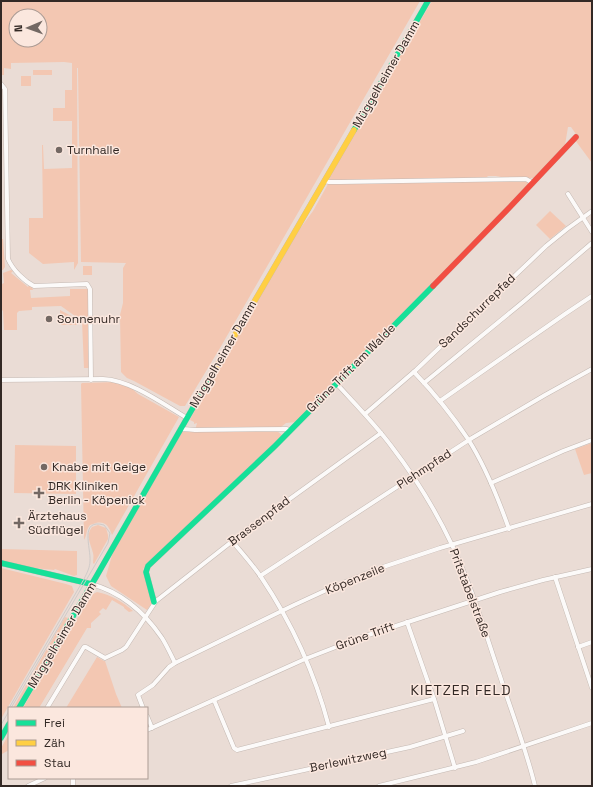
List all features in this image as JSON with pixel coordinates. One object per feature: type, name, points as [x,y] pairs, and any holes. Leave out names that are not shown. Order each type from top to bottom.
[{"type":"main road","name":"Müggelheimer Damm","points":[[19,707],[428,1]]},
{"type":"main road","name":"Grüne Trift am Walde","points":[[154,602],[146,572],[148,566],[275,446],[533,183],[576,136]]},
{"type":"main road","points":[[1,564],[91,584]]},
{"type":"main road","points":[[1,738],[8,726]]},
{"type":"main road","points":[[1,744],[8,732]]},
{"type":"street","points":[[1,84],[5,89],[8,260],[11,267],[34,286],[89,285],[91,292],[91,380]]},
{"type":"street","points":[[324,181],[526,179],[533,183]]},
{"type":"street","points":[[568,194],[592,232]]},
{"type":"street","name":"Sandschurrepfad","points":[[365,414],[414,372],[546,246],[592,211]]},
{"type":"street","points":[[424,383],[592,243]]},
{"type":"street","points":[[440,401],[592,296]]},
{"type":"street","name":"Plehmpfad","points":[[260,576],[469,440],[592,369]]},
{"type":"street","points":[[414,372],[440,401],[469,440],[491,483],[509,529]]},
{"type":"street","points":[[1,380],[109,380],[124,383],[187,418]]},
{"type":"street","name":"Pritstabelstraße","points":[[336,383],[381,432],[412,477],[452,545],[474,600],[535,786]]},
{"type":"street","points":[[181,428],[195,430],[286,429],[289,431]]},
{"type":"street","name":"Brassenpfad","points":[[145,617],[154,602],[232,541],[381,432]]},
{"type":"street","points":[[491,483],[563,451],[592,440]]},
{"type":"street","name":"Köpenzeile","points":[[143,707],[138,695],[153,685],[169,667],[175,663],[323,592],[376,570],[452,545],[592,504]]},
{"type":"street","points":[[232,541],[260,576],[281,611],[319,691],[329,727]]},
{"type":"street","name":"Grüne Trift","points":[[148,730],[305,659],[359,638],[507,590],[592,569]]},
{"type":"street","points":[[555,577],[592,688]]},
{"type":"street","points":[[91,584],[103,587],[120,596],[145,617],[163,640],[175,663]]},
{"type":"street","points":[[48,707],[86,646],[106,658],[126,647],[145,617]]},
{"type":"street","points":[[407,622],[434,699],[455,768]]},
{"type":"street","points":[[578,647],[592,642]]},
{"type":"street","points":[[214,700],[234,748],[237,750],[434,699]]},
{"type":"street","points":[[148,718],[152,728]]},
{"type":"street","points":[[380,786],[455,768],[592,723]]},
{"type":"street","name":"Berlewitzweg","points":[[231,786],[246,784],[410,747],[463,731]]},
{"type":"street","points":[[28,786],[43,779]]},
{"type":"shaded area","points":[[1,1],[420,1],[185,406],[180,406],[127,378],[121,372],[120,315],[123,303],[123,268],[126,263],[81,262],[78,68],[78,263],[74,270],[74,262],[43,264],[29,253],[29,218],[43,218],[42,145],[44,169],[72,168],[72,121],[53,121],[53,108],[65,108],[65,90],[72,90],[72,63],[11,63],[11,69],[4,68],[4,75],[1,75]]},
{"type":"shaded area","points":[[432,1],[592,1],[592,163],[575,140],[578,137],[571,127],[568,127],[565,145],[535,178],[488,176],[486,178],[330,180],[329,178],[370,107],[377,106],[377,104],[373,103]]},
{"type":"shaded area","points":[[33,70],[52,70],[52,75],[33,75]]},
{"type":"shaded area","points":[[21,76],[31,76],[31,86],[21,86]]},
{"type":"shaded area","points":[[527,181],[529,184],[296,422],[286,423],[281,427],[273,428],[197,429],[197,423],[194,424],[194,422],[190,420],[202,396],[299,230],[313,211],[328,184]]},
{"type":"shaded area","points":[[550,211],[566,226],[550,239],[536,225]]},
{"type":"shaded area","points":[[1,239],[3,239],[5,267],[3,270],[1,270]]},
{"type":"shaded area","points":[[83,266],[92,266],[92,275],[83,275]]},
{"type":"shaded area","points":[[11,270],[13,271],[11,273],[28,287],[29,285],[32,287],[33,290],[30,290],[31,298],[70,296],[70,289],[88,289],[89,368],[84,368],[82,321],[61,306],[32,307],[32,310],[19,311],[17,313],[17,330],[4,330],[2,310],[2,284],[4,283],[3,273]]},
{"type":"shaded area","points":[[60,310],[77,319],[77,325],[61,325]]},
{"type":"shaded area","points":[[116,382],[129,386],[138,394],[179,417],[112,535],[107,525],[96,523],[90,525],[84,540],[81,384]]},
{"type":"shaded area","points":[[276,430],[283,436],[143,569],[152,603],[147,610],[111,586],[106,576],[113,552],[182,432]]},
{"type":"shaded area","points":[[592,443],[592,473],[584,475],[575,449]]},
{"type":"shaded area","points":[[15,445],[76,446],[76,494],[14,493]]},
{"type":"shaded area","points":[[98,525],[106,528],[108,539],[94,564],[89,534],[92,527]]},
{"type":"shaded area","points":[[1,549],[77,551],[77,575],[74,576],[55,569],[23,567],[1,562]]},
{"type":"shaded area","points":[[1,568],[66,584],[72,586],[74,592],[1,719]]},
{"type":"shaded area","points":[[97,592],[107,595],[125,604],[133,611],[129,612],[124,607],[112,600],[106,610],[103,608],[99,612],[101,614],[91,623],[91,628],[87,628],[40,707],[24,707],[65,634],[72,627],[93,594]]},
{"type":"shaded area","points":[[65,617],[68,618],[17,707],[14,707]]},
{"type":"shaded area","points":[[97,657],[105,661],[122,707],[67,707]]},
{"type":"shaded area","points":[[8,736],[8,751],[2,754],[1,757],[1,748]]},
{"type":"tram line","points":[[10,707],[84,579],[90,561],[88,536],[91,526],[96,524],[104,525],[110,533],[108,543],[12,707]]},
{"type":"tram line","points":[[1,725],[8,713]]},
{"type":"traffic: fast","points":[[354,130],[428,1]]},
{"type":"traffic: fast","points":[[154,602],[146,572],[148,566],[275,446],[433,286]]},
{"type":"traffic: fast","points":[[20,707],[214,371]]},
{"type":"traffic: fast","points":[[1,563],[91,584]]},
{"type":"traffic: fast","points":[[1,738],[8,726]]},
{"type":"traffic: slow","points":[[214,371],[354,130]]},
{"type":"traffic: jam","points":[[433,286],[576,137]]},
{"type":"place","name":"Turnhalle","points":[[59,150]]},
{"type":"place","name":"Sonnenuhr","points":[[49,319]]},
{"type":"place","name":"Knabe mit Geige","points":[[44,467]]},
{"type":"place","name":"DRK Kliniken Berlin - Köpenick","points":[[39,493]]},
{"type":"place","name":"Ärztehaus Südflügel","points":[[19,523]]},
{"type":"district","name":"KIETZER FELD","points":[[461,690]]}]
